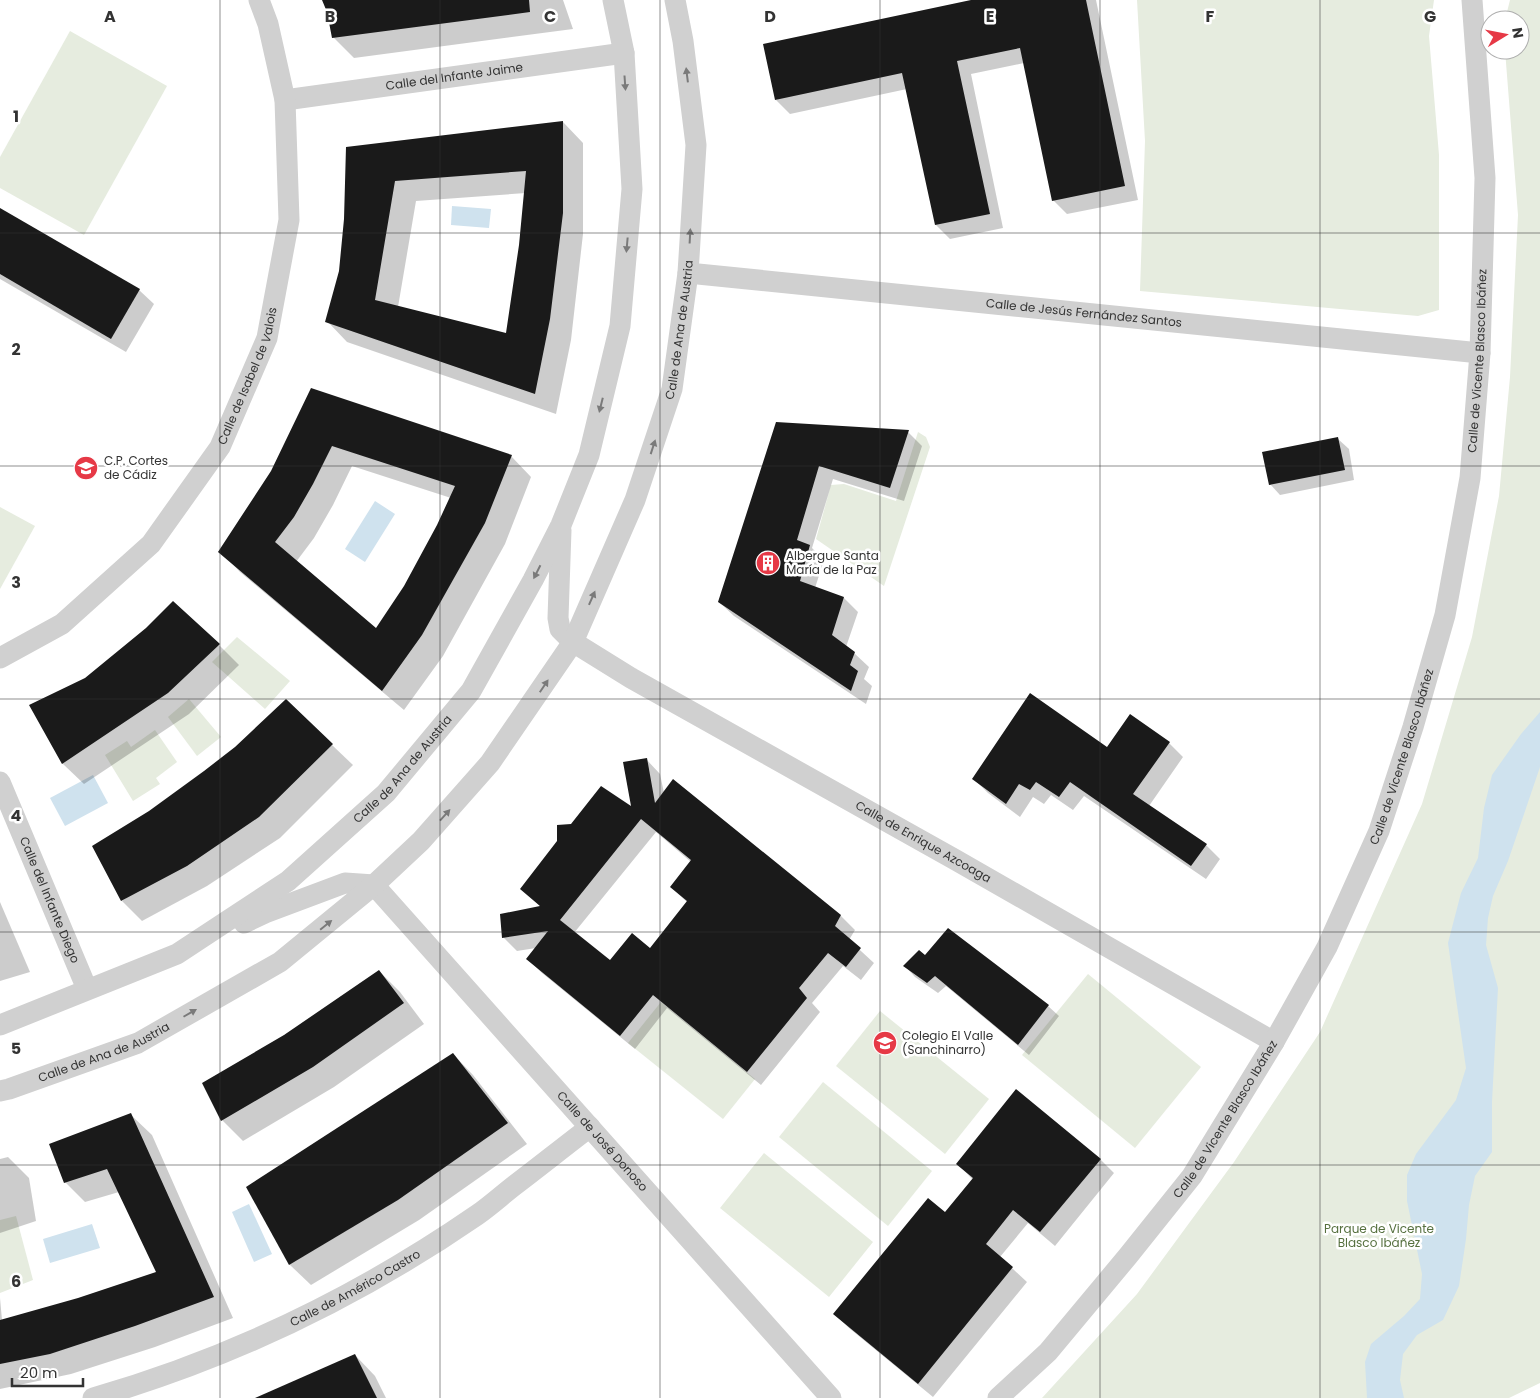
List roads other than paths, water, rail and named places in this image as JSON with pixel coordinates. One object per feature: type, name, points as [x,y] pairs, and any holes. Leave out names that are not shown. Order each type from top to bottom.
[{"type":"street","name":"Calle de Isabel de Valois","points":[[0,658],[62,624],[151,544],[220,447],[267,338],[289,220],[285,100],[268,24],[259,0]]},
{"type":"street","name":"Calle de Ana de Austria","points":[[177,954],[288,881],[386,793],[471,691],[533,580],[561,524],[589,455],[620,326],[632,189],[624,52],[613,0]]},
{"type":"street","name":"Calle de Ana de Austria","points":[[0,1091],[138,1043],[280,962],[374,885],[421,841],[490,762],[573,642],[636,500],[672,389],[688,273],[696,145],[683,41],[675,0]]},
{"type":"street","name":"Calle de Vicente Blasco Ibáñez","points":[[998,1398],[1048,1352],[1192,1176],[1274,1042],[1327,947],[1379,831],[1413,727],[1445,614],[1470,478],[1480,353],[1485,178],[1472,0]]},
{"type":"street","name":"Calle del Infante Jaime","points":[[285,100],[624,52]]},
{"type":"street","name":"Calle de Jesús Fernández Santos","points":[[688,273],[1480,353]]},
{"type":"street","name":"Calle de Ana de Austria","points":[[561,524],[558,618],[560,629],[573,642]]},
{"type":"street","name":"Calle de Enrique Azcoaga","points":[[573,642],[631,678],[946,854],[1274,1042]]},
{"type":"street","name":"Calle del Infante Diego","points":[[0,782],[87,989]]},
{"type":"street","name":"Calle de Ana de Austria","points":[[0,1025],[177,954],[265,913],[345,883],[374,885]]},
{"type":"street","name":"Calle de José Donoso","points":[[374,885],[831,1398]]},
{"type":"street","name":"Calle de Américo Castro","points":[[93,1398],[138,1385],[229,1352],[318,1311],[388,1271],[477,1215],[590,1127]]},
{"type":"water","points":[[452,206],[491,209],[489,228],[451,225]]},
{"type":"water","points":[[375,501],[395,514],[365,562],[345,549]]},
{"type":"water","points":[[1540,712],[1540,767],[1508,861],[1493,896],[1488,918],[1486,945],[1498,988],[1492,1102],[1492,1152],[1475,1176],[1469,1205],[1459,1286],[1443,1320],[1417,1335],[1403,1354],[1400,1380],[1404,1398],[1367,1398],[1365,1362],[1371,1344],[1404,1316],[1420,1299],[1422,1274],[1407,1201],[1407,1175],[1416,1154],[1456,1100],[1466,1068],[1448,943],[1461,893],[1478,858],[1484,808],[1492,775],[1521,734]]},
{"type":"water","points":[[93,775],[108,803],[65,826],[50,798]]},
{"type":"water","points":[[249,1204],[272,1254],[254,1262],[232,1212]]},
{"type":"water","points":[[92,1224],[100,1248],[50,1263],[43,1239]]},
{"type":"place","name":"C.P. Cortes de Cádiz","points":[[86,468]]},
{"type":"place","name":"Albergue Santa María de la Paz","points":[[768,563]]},
{"type":"place","name":"Colegio El Valle (Sanchinarro)","points":[[885,1043]]},
{"type":"park label","name":"Parque de Vicente Blasco Ibáñez","points":[[1379,1236]]}]
